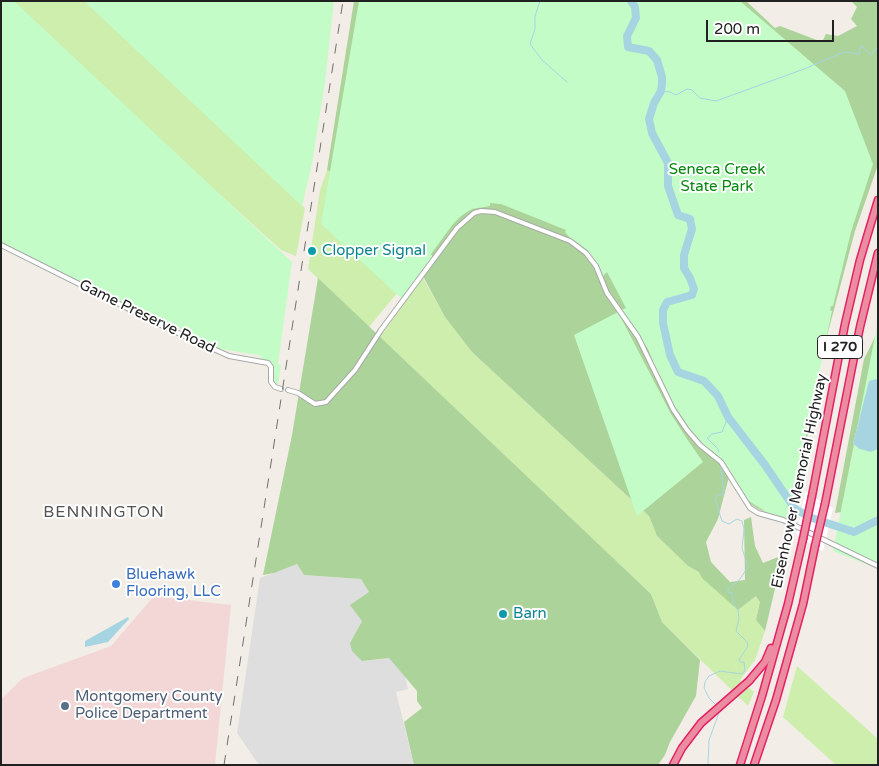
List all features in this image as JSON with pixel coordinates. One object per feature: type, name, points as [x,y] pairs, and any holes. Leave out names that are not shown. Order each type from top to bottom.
[{"type":"highway","name":"Eisenhower Memorial Highway","points":[[740,765],[788,604],[812,496],[845,324],[860,260],[878,200]]},
{"type":"highway","name":"I 270","points":[[754,765],[776,700],[803,604],[860,327],[878,253]]},
{"type":"highway","points":[[673,765],[682,748],[701,723],[749,680],[765,662],[778,634]]},
{"type":"street","points":[[288,390],[298,393],[315,404],[326,402],[355,370],[380,330],[457,228],[474,214],[482,211],[495,212],[570,240],[584,251],[596,266],[607,293],[638,337],[673,410],[700,445],[721,462],[750,508],[758,513],[783,520],[878,566]]},
{"type":"street","name":"Game Preserve Road","points":[[1,245],[165,327],[229,356],[268,363],[271,367],[271,382],[275,387],[281,389]]},
{"type":"shaded area","points":[[297,564],[304,575],[361,579],[370,592],[362,621],[350,643],[362,661],[389,658],[405,676],[408,689],[396,692],[414,765],[259,765],[237,733],[260,578]]},
{"type":"shaded area","points":[[154,596],[231,605],[215,765],[1,765],[1,699],[23,678],[111,646]]},
{"type":"green space","points":[[1,1],[14,1],[292,262],[278,364],[281,366],[278,385],[271,378],[270,365],[254,361],[263,356],[221,349],[134,305],[133,308],[1,243]]},
{"type":"green space","points":[[12,1],[90,1],[305,208],[296,256],[281,250],[72,60]]},
{"type":"green space","points":[[84,1],[334,1],[325,82],[312,164],[302,206]]},
{"type":"green space","name":"Seneca Creek State Park","points":[[354,1],[746,1],[775,28],[780,26],[822,42],[826,34],[838,36],[857,26],[851,19],[857,7],[851,1],[878,1],[878,165],[855,231],[816,377],[811,430],[800,449],[804,462],[802,474],[789,500],[795,509],[791,521],[758,509],[749,503],[731,469],[718,519],[706,542],[711,562],[730,582],[745,580],[744,520],[751,517],[755,546],[763,563],[783,555],[765,631],[756,620],[760,602],[756,596],[738,610],[702,578],[699,572],[688,566],[657,536],[649,516],[472,352],[445,317],[418,267],[363,188],[327,170]]},
{"type":"green space","name":"Seneca Creek State Park","points":[[359,1],[740,1],[845,91],[873,164],[851,232],[833,306],[831,306],[830,310],[832,311],[788,523],[744,498],[717,455],[699,442],[684,425],[664,392],[648,349],[621,310],[626,308],[607,272],[603,276],[565,232],[566,230],[501,204],[490,203],[490,206],[472,209],[453,224],[431,254],[433,257],[402,299],[321,224]]},
{"type":"green space","points":[[327,170],[362,188],[398,292],[369,327],[308,269],[320,190]]},
{"type":"green space","points":[[318,278],[651,594],[662,622],[700,660],[696,696],[658,765],[414,765],[404,722],[422,708],[417,701],[417,691],[389,658],[362,661],[352,651],[350,643],[362,621],[350,605],[369,592],[361,579],[304,575],[297,564],[263,575],[292,435]]},
{"type":"green space","points":[[423,278],[445,317],[472,352],[649,516],[657,536],[688,566],[699,572],[738,610],[756,596],[760,602],[756,620],[765,631],[755,660],[740,680],[754,692],[748,706],[662,622],[651,594],[380,337]]},
{"type":"green space","points":[[618,312],[671,414],[703,462],[637,516],[574,335]]},
{"type":"green space","points":[[878,321],[878,569],[833,551]]},
{"type":"green space","points":[[878,331],[869,381],[853,444],[860,449],[858,510],[835,513],[864,359]]},
{"type":"green space","points":[[797,666],[878,739],[878,765],[836,765],[783,717]]},
{"type":"water","points":[[876,379],[878,381],[878,449],[871,452],[860,449],[853,444],[869,381]]},
{"type":"water","points":[[128,617],[129,619],[108,642],[85,647],[85,641]]},
{"type":"pier","points":[[805,492],[833,508],[823,551],[796,535]]},
{"type":"waterway","points":[[540,1],[530,44],[542,60],[567,82]]},
{"type":"waterway","points":[[631,1],[635,7],[636,18],[627,36],[628,47],[649,51],[657,60],[662,84],[649,119],[652,133],[668,163],[668,186],[678,215],[690,219],[692,229],[684,255],[684,268],[694,289],[692,295],[667,302],[663,310],[663,323],[670,355],[678,372],[704,381],[718,396],[728,417],[765,465],[795,509],[812,518],[854,532],[878,520]]},
{"type":"waterway","points":[[661,91],[676,95],[687,89],[692,90],[700,98],[716,101],[804,69],[844,52],[859,54],[861,45],[871,55],[878,47]]},
{"type":"waterway","points":[[719,452],[707,438],[712,434],[722,432],[728,417]]},
{"type":"waterway","points":[[716,705],[709,698],[704,688],[705,682],[709,676],[720,671],[741,674],[745,671],[744,662],[739,660],[748,646],[747,642],[736,631],[739,619],[738,610],[733,603],[732,593],[728,592],[728,589],[740,579],[748,567],[742,548],[744,529],[742,521],[737,519],[729,524],[722,521],[715,498],[718,495],[724,494],[721,468]]},
{"type":"waterway","points":[[708,765],[709,740],[720,710]]},
{"type":"railway","points":[[224,765],[343,1]]},
{"type":"place","name":"Clopper Signal","points":[[312,251]]},
{"type":"place","name":"Bluehawk Flooring, LLC","points":[[116,584]]},
{"type":"place","name":"Barn","points":[[503,614]]},
{"type":"place","name":"Montgomery County Police Department","points":[[65,706]]},
{"type":"district","name":"BENNINGTON","points":[[104,513]]}]
